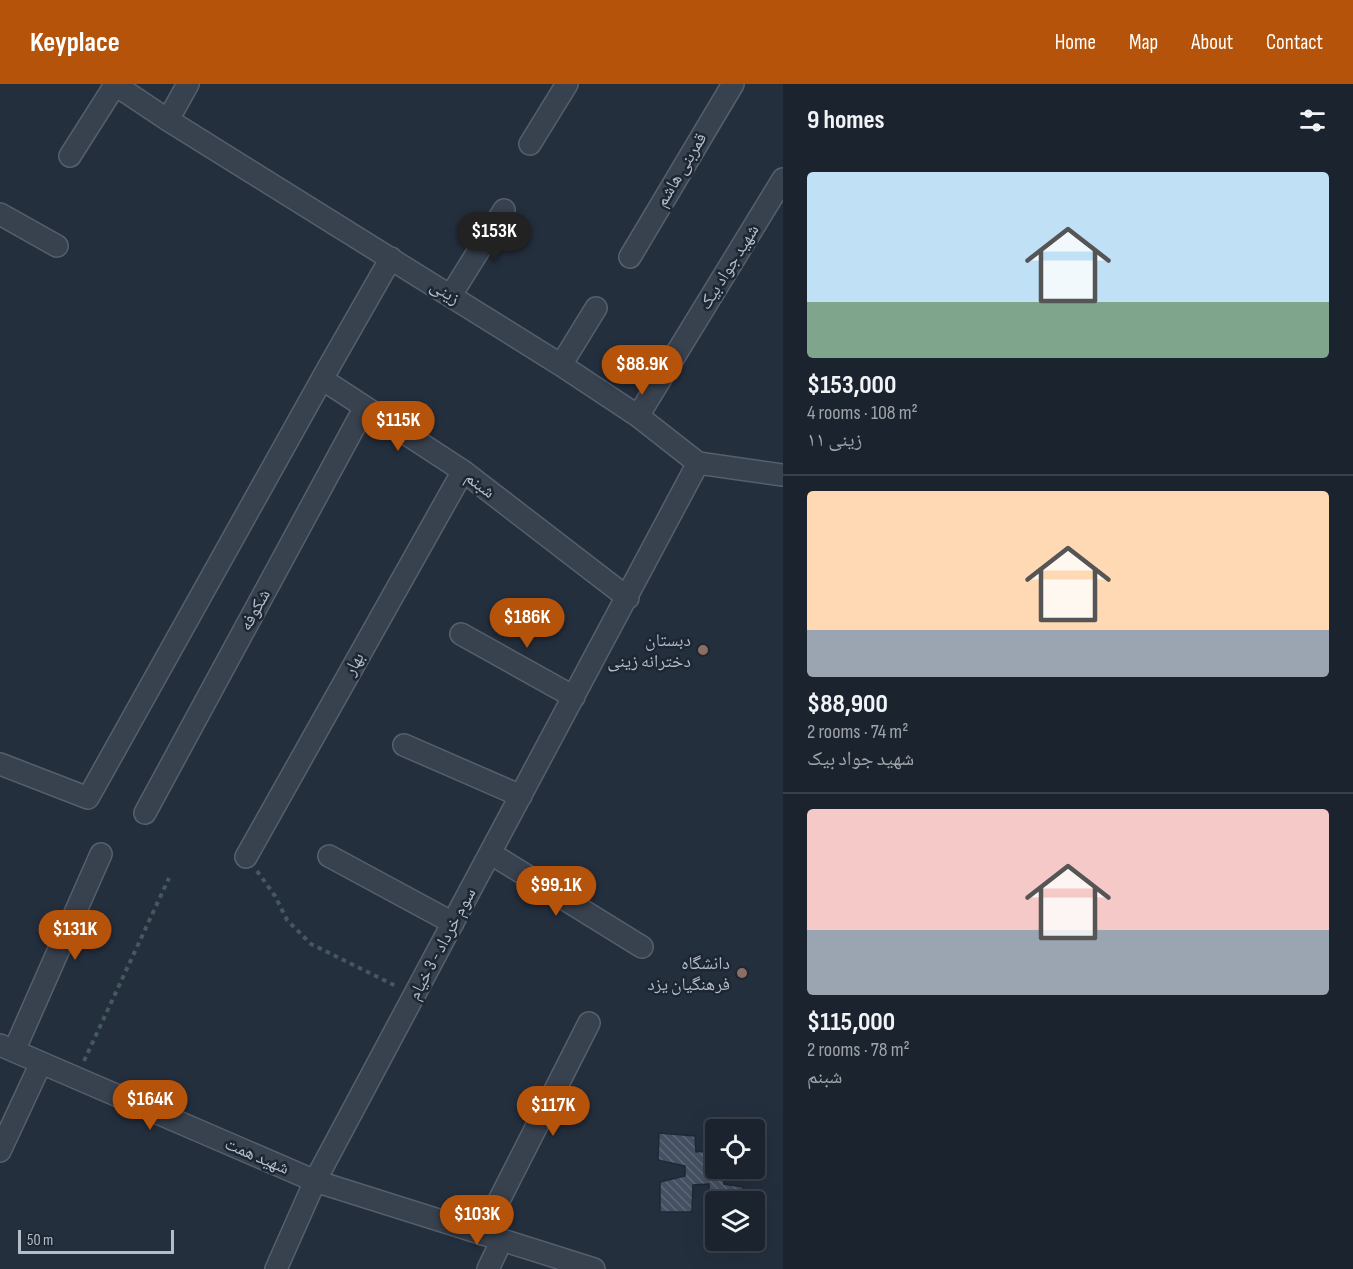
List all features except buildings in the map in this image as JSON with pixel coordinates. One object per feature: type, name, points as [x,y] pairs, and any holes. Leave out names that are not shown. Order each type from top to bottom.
[{"type":"street","points":[[70,156],[115,84]]},
{"type":"street","name":"زینی","points":[[115,84],[168,120],[561,365],[638,416],[698,463]]},
{"type":"street","points":[[168,120],[188,84]]},
{"type":"street","points":[[530,144],[567,84]]},
{"type":"street","name":"قمربنی هاشم","points":[[630,257],[733,84]]},
{"type":"street","name":"شهید جواد بیک","points":[[638,416],[783,179]]},
{"type":"street","points":[[452,295],[504,210]]},
{"type":"street","points":[[0,214],[57,246]]},
{"type":"street","points":[[0,765],[88,798],[391,258]]},
{"type":"street","points":[[561,365],[596,308]]},
{"type":"street","name":"شبنم","points":[[322,379],[463,471],[628,598]]},
{"type":"street","name":"شکوفه","points":[[144,813],[365,407]]},
{"type":"street","points":[[698,463],[783,475]]},
{"type":"street","name":"سوم خرداد - 3 خیام","points":[[276,1269],[315,1181],[698,463]]},
{"type":"street","name":"بهار","points":[[246,857],[463,471]]},
{"type":"street","points":[[461,634],[574,697]]},
{"type":"street","points":[[404,745],[522,796]]},
{"type":"street","points":[[490,853],[642,948]]},
{"type":"street","points":[[7,1048],[101,855]]},
{"type":"street","points":[[329,856],[453,923]]},
{"type":"street","points":[[482,1234],[589,1023]]},
{"type":"street","name":"شهید همت","points":[[7,1048],[315,1181],[594,1269]]},
{"type":"street","points":[[0,1151],[41,1063]]},
{"type":"street","points":[[488,1269],[502,1240]]},
{"type":"path","points":[[246,857],[275,896],[287,920],[311,944],[414,995]]},
{"type":"path","points":[[76,1078],[169,878]]},
{"type":"place","name":"دبستان دخترانه زینی","points":[[703,650]]},
{"type":"place","name":"دانشگاه فرهنگیان یزد","points":[[742,973]]}]
